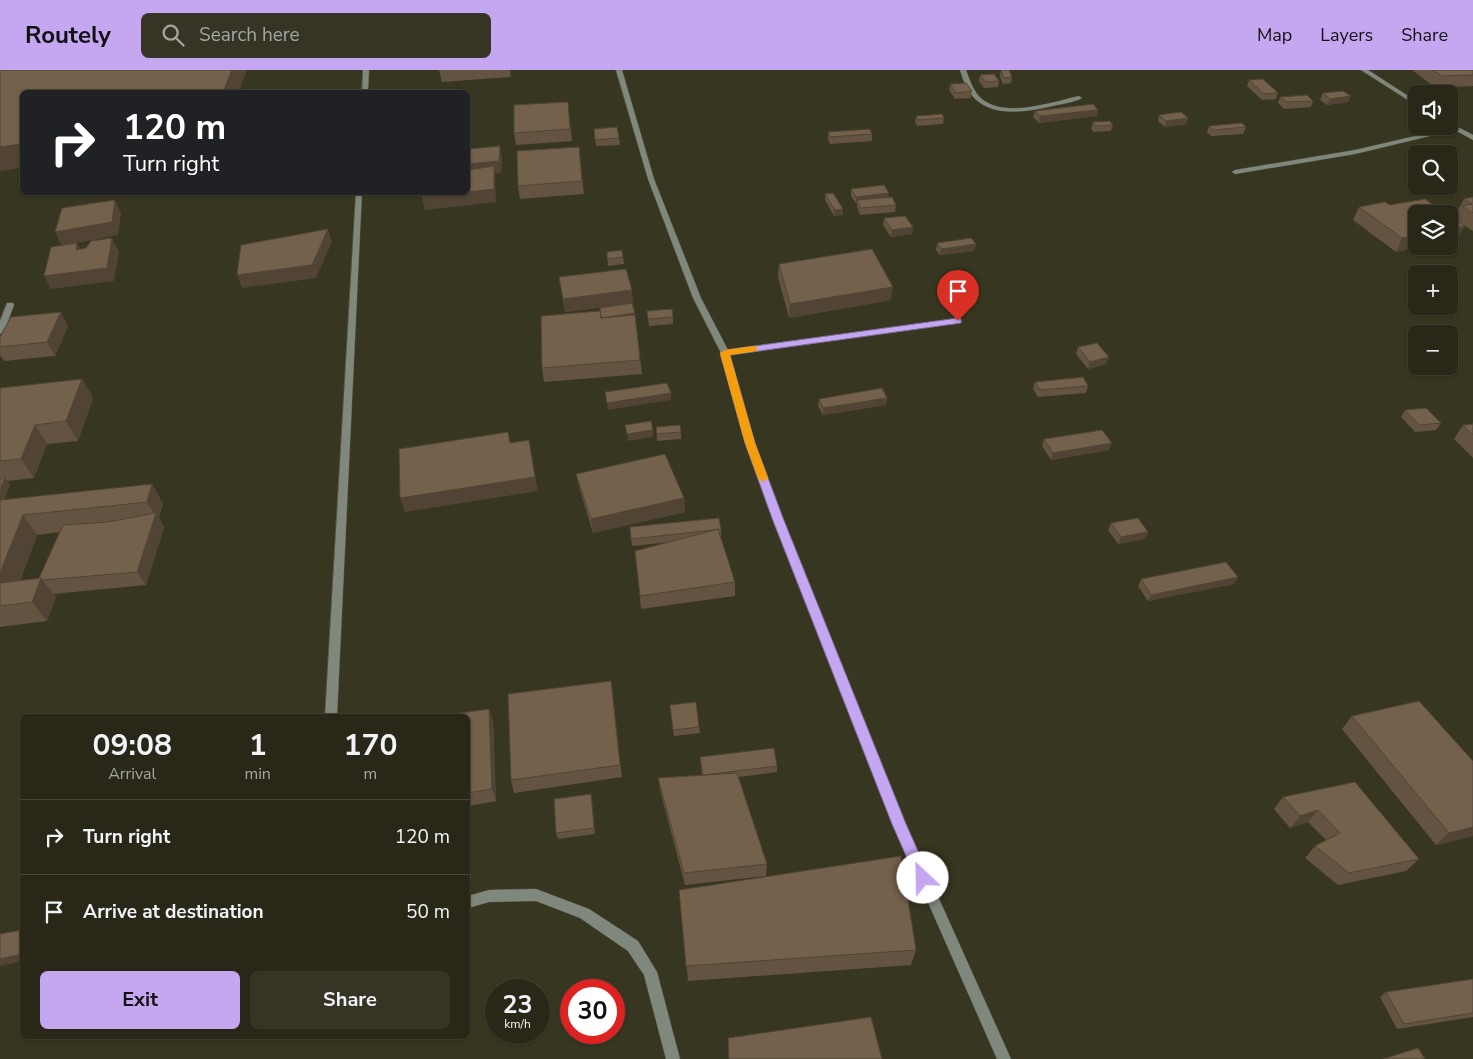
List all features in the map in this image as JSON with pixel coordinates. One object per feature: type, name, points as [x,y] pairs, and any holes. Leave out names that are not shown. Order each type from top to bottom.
[{"type":"street","points":[[365,90],[366,70]]},
{"type":"street","points":[[620,70],[651,179],[697,298],[725,353],[750,443],[777,518],[899,824],[1004,1059]]},
{"type":"street","points":[[963,70],[976,99],[984,104],[1009,112],[1079,98]]},
{"type":"street","points":[[1364,70],[1408,98]]},
{"type":"street","points":[[1458,129],[1473,138]]},
{"type":"street","points":[[1236,172],[1346,153],[1425,135]]},
{"type":"street","points":[[331,714],[359,195]]},
{"type":"street","points":[[0,332],[10,305]]},
{"type":"street","points":[[725,353],[958,321]]},
{"type":"street","points":[[470,901],[489,896],[536,895],[584,913],[633,946],[650,972],[673,1059]]},
{"type":"building","points":[[0,70],[232,70],[224,90],[20,90],[20,144],[0,147]]},
{"type":"building","points":[[1001,70],[1009,70],[1012,77],[1004,78]]},
{"type":"building","points":[[1433,70],[1473,70],[1473,75],[1442,76]]},
{"type":"building","points":[[994,74],[999,81],[985,82],[980,75]]},
{"type":"building","points":[[1263,79],[1278,93],[1264,94],[1249,80]]},
{"type":"building","points":[[966,83],[972,91],[956,93],[950,84]]},
{"type":"building","points":[[1343,91],[1351,96],[1330,99],[1323,93]]},
{"type":"building","points":[[1307,95],[1313,101],[1286,102],[1280,97]]},
{"type":"building","points":[[568,102],[570,129],[514,133],[514,105]]},
{"type":"building","points":[[1093,104],[1098,110],[1040,116],[1035,111]]},
{"type":"building","points":[[1181,112],[1188,118],[1166,121],[1159,115]]},
{"type":"building","points":[[942,114],[944,118],[918,120],[916,116]]},
{"type":"building","points":[[1110,121],[1113,125],[1095,126],[1093,122]]},
{"type":"building","points":[[1242,123],[1246,127],[1213,130],[1209,126]]},
{"type":"building","points":[[617,127],[619,138],[595,140],[594,129]]},
{"type":"building","points":[[870,129],[872,134],[830,137],[828,132]]},
{"type":"building","points":[[500,146],[499,161],[470,164],[470,149]]},
{"type":"building","points":[[579,147],[582,181],[518,186],[517,151]]},
{"type":"building","points":[[494,166],[494,189],[470,192],[470,170]]},
{"type":"building","points":[[884,185],[889,193],[856,197],[851,189]]},
{"type":"building","points":[[833,193],[843,209],[835,210],[825,194]]},
{"type":"building","points":[[422,195],[438,195],[422,197]]},
{"type":"building","points":[[892,197],[896,205],[861,208],[857,200]]},
{"type":"building","points":[[1473,197],[1473,213],[1462,206],[1472,204],[1464,199]]},
{"type":"building","points":[[1425,199],[1433,205],[1408,205],[1408,237],[1402,238],[1359,207],[1385,202],[1390,205]]},
{"type":"building","points":[[115,200],[112,222],[55,232],[62,208]]},
{"type":"building","points":[[905,216],[913,227],[892,230],[884,218]]},
{"type":"building","points":[[1458,221],[1465,226],[1458,227]]},
{"type":"building","points":[[328,229],[312,265],[237,275],[241,245]]},
{"type":"building","points":[[112,238],[107,268],[44,276],[51,247],[77,243],[76,250],[86,248],[91,241]]},
{"type":"building","points":[[971,238],[976,244],[941,249],[937,243]]},
{"type":"building","points":[[872,249],[893,287],[790,304],[779,264]]},
{"type":"building","points":[[622,250],[623,257],[607,259],[607,252]]},
{"type":"building","points":[[626,269],[632,290],[563,299],[559,277]]},
{"type":"building","points":[[632,303],[635,313],[601,318],[600,308]]},
{"type":"building","points":[[672,309],[673,317],[648,319],[647,311]]},
{"type":"building","points":[[600,311],[601,318],[635,315],[640,360],[542,368],[541,316]]},
{"type":"building","points":[[61,312],[47,342],[0,347],[0,337],[11,317]]},
{"type":"building","points":[[1097,343],[1109,357],[1090,362],[1078,347]]},
{"type":"building","points":[[1083,377],[1088,386],[1040,390],[1035,382]]},
{"type":"building","points":[[82,379],[66,421],[35,425],[21,459],[0,461],[0,388]]},
{"type":"building","points":[[667,383],[671,393],[607,403],[605,392]]},
{"type":"building","points":[[882,388],[887,398],[823,408],[819,399]]},
{"type":"building","points":[[1426,408],[1441,423],[1419,425],[1405,410]]},
{"type":"building","points":[[651,421],[653,430],[627,434],[625,425]]},
{"type":"building","points":[[1473,424],[1473,435],[1463,425]]},
{"type":"building","points":[[680,425],[681,432],[657,434],[656,427]]},
{"type":"building","points":[[1102,430],[1112,443],[1053,453],[1044,439]]},
{"type":"building","points":[[508,432],[510,443],[529,440],[535,477],[400,498],[399,449]]},
{"type":"building","points":[[665,454],[684,498],[591,519],[576,474]]},
{"type":"building","points":[[5,478],[0,490],[0,479]]},
{"type":"building","points":[[152,484],[147,502],[23,515],[0,573],[0,500]]},
{"type":"building","points":[[156,513],[137,572],[43,580],[39,578],[63,525],[108,522]]},
{"type":"building","points":[[719,518],[721,529],[718,530],[631,539],[630,527]]},
{"type":"building","points":[[1138,518],[1148,532],[1121,537],[1111,523]]},
{"type":"building","points":[[718,529],[735,582],[640,596],[635,551]]},
{"type":"building","points":[[1226,562],[1238,577],[1151,595],[1141,579]]},
{"type":"building","points":[[41,578],[32,602],[0,606],[0,583]]},
{"type":"building","points":[[611,681],[620,765],[511,780],[508,694]]},
{"type":"building","points":[[1419,701],[1473,761],[1473,827],[1449,833],[1352,716]]},
{"type":"building","points":[[696,702],[699,727],[673,730],[670,705]]},
{"type":"building","points":[[489,709],[492,789],[470,793],[470,714],[453,714]]},
{"type":"building","points":[[774,748],[777,766],[703,775],[700,757]]},
{"type":"building","points":[[737,773],[767,864],[684,873],[658,778]]},
{"type":"building","points":[[1355,782],[1419,859],[1349,873],[1315,846],[1340,833],[1318,810],[1300,816],[1283,797]]},
{"type":"building","points":[[591,794],[594,828],[556,833],[554,799]]},
{"type":"building","points":[[901,856],[916,950],[686,966],[679,890]]},
{"type":"building","points":[[20,930],[20,954],[0,959],[0,934]]},
{"type":"building","points":[[1473,979],[1473,1013],[1404,1024],[1386,992]]},
{"type":"building","points":[[871,1017],[882,1059],[729,1059],[728,1038]]},
{"type":"building","points":[[1418,1048],[1425,1059],[1383,1059]]},
{"type":"slow traffic","points":[[753,349],[725,353],[750,443],[763,478]]},
{"type":"route","points":[[923,878],[899,824],[777,518],[750,443],[725,353],[958,321]]}]
